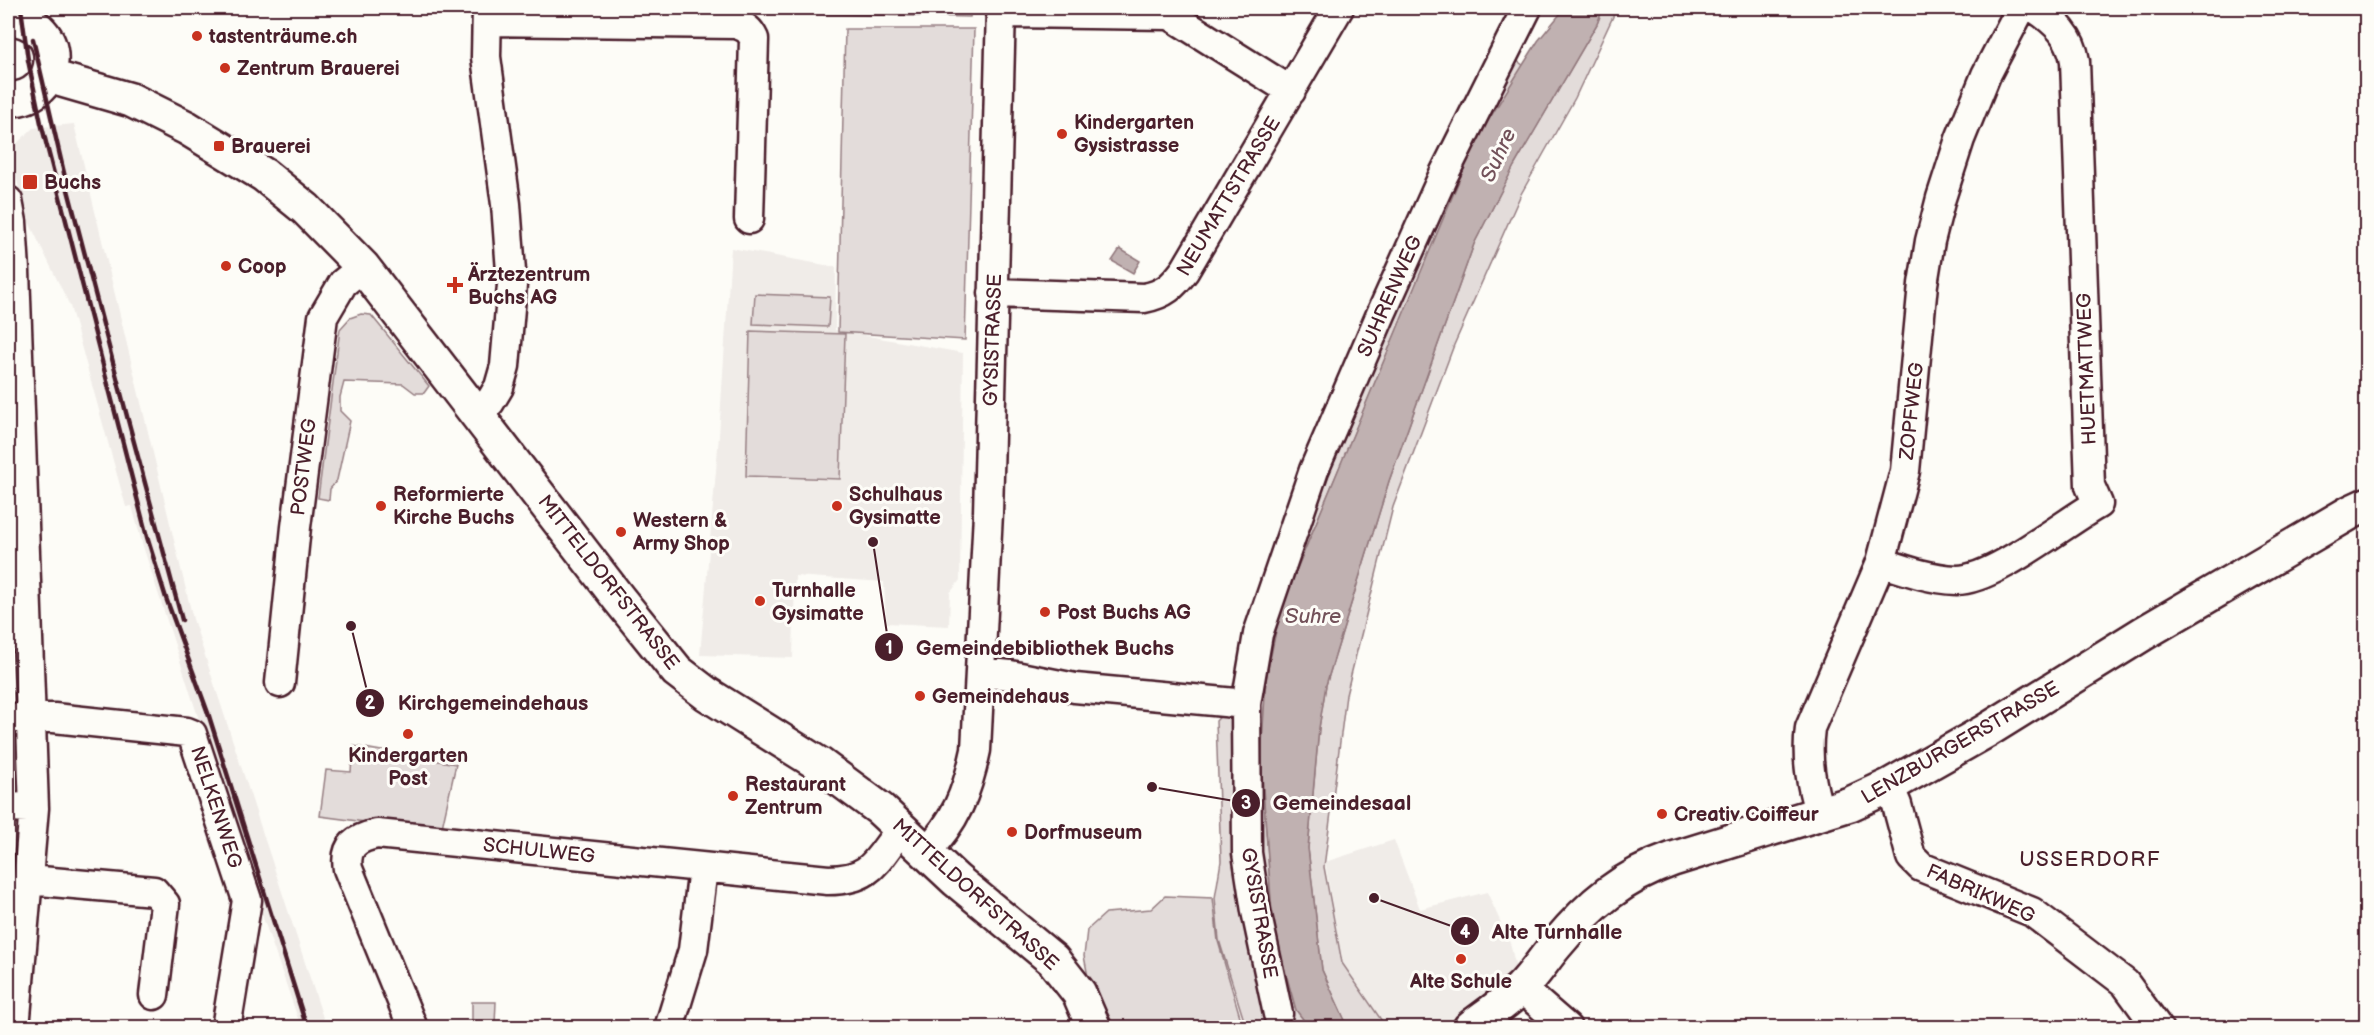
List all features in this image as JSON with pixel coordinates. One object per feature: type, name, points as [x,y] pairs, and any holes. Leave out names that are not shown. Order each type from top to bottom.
[{"type":"main road","points":[[8,99],[22,98],[34,92],[48,76],[51,62],[50,47],[43,34],[27,16]]},
{"type":"main road","name":"MITTELDORFSTRASSE","points":[[48,76],[130,100],[187,128],[219,146],[281,188],[334,235],[363,267],[677,671],[714,699],[836,776],[880,809],[925,853],[1053,960],[1079,993],[1094,1028]]},
{"type":"main road","name":"LENZBURGERSTRASSE","points":[[1470,1028],[1521,988],[1557,943],[1598,900],[1623,881],[1648,867],[1820,815],[1889,786],[1986,731],[2154,628],[2351,512],[2367,505]]},
{"type":"street","name":"NEUMATTSTRASSE","points":[[993,293],[1144,298],[1159,296],[1173,287],[1339,8]]},
{"type":"street","name":"SUHRENWEG","points":[[1271,593],[1314,470],[1381,314],[1448,165],[1527,8]]},
{"type":"street","name":"ZOPFWEG","points":[[1820,815],[1809,769],[1810,728],[1881,562],[1905,471],[1923,284],[1930,241],[1960,139],[1986,75],[2021,8]]},
{"type":"street","name":"HUETMATTWEG","points":[[1881,562],[1923,576],[1959,580],[1982,574],[2008,561],[2098,504],[2090,486],[2074,53],[2056,22],[2035,8]]},
{"type":"street","points":[[1001,10],[1170,11],[1291,91]]},
{"type":"street","name":"GYSISTRASSE","points":[[925,853],[948,826],[960,806],[969,783],[976,750],[987,513],[1001,10]]},
{"type":"street","points":[[477,415],[490,402],[499,387],[505,366],[512,285],[506,204],[486,57],[487,14],[674,15],[745,26],[754,39],[749,219]]},
{"type":"street","points":[[8,201],[14,245],[14,419],[21,808],[29,880],[15,1028]]},
{"type":"street","name":"POSTWEG","points":[[280,683],[296,527],[323,317],[343,283],[363,267]]},
{"type":"street","name":"GYSISTRASSE","points":[[1271,593],[1254,650],[1246,704],[1247,853],[1256,911],[1278,1014]]},
{"type":"street","points":[[980,672],[1010,675],[1075,688],[1246,704]]},
{"type":"street","name":"NELKENWEG","points":[[19,718],[65,719],[192,734],[247,900],[226,1028]]},
{"type":"street","name":"FABRIKWEG","points":[[1889,786],[1897,805],[1911,857],[1921,867],[2032,912],[2125,983],[2158,1028]]},
{"type":"street","name":"SCHULWEG","points":[[413,1028],[348,869],[350,850],[357,840],[377,834],[704,868],[847,880],[864,873],[873,866],[902,829]]},
{"type":"street","points":[[669,1028],[693,950],[704,868]]},
{"type":"street","points":[[29,880],[154,891],[165,904],[154,995]]},
{"type":"street","points":[[1521,988],[1567,1028]]},
{"type":"shaded area","points":[[781,8],[971,8],[970,17],[781,13]]},
{"type":"shaded area","points":[[1603,8],[1617,8],[1575,98],[1521,194],[1454,345],[1393,507],[1346,695],[1324,867],[1342,963],[1386,1027],[1348,1028],[1322,970],[1308,848],[1319,728],[1326,685],[1389,481],[1474,244],[1514,166],[1597,24]]},
{"type":"shaded area","points":[[845,29],[974,29],[965,340],[838,332]]},
{"type":"shaded area","points":[[1512,57],[1524,66],[1447,211],[1281,607],[1266,679],[1261,760],[1273,927],[1296,1010],[1309,1027],[1246,1027],[1219,940],[1215,898],[1221,861],[1216,721],[1249,685],[1308,512],[1404,283]]},
{"type":"shaded area","points":[[74,124],[193,619],[326,1027],[301,1027],[261,912],[132,506],[126,507],[70,306],[28,220],[9,151],[33,128]]},
{"type":"shaded area","name":"Schulhaus Gysimatte","points":[[731,248],[836,267],[835,330],[963,353],[960,580],[950,593],[949,626],[886,623],[884,582],[795,576],[793,658],[700,655],[719,436]]},
{"type":"shaded area","points":[[755,294],[830,297],[828,327],[753,324]]},
{"type":"shaded area","points":[[361,314],[371,315],[429,386],[424,393],[415,393],[403,384],[344,382],[340,397],[340,411],[350,421],[337,480],[330,489],[329,500],[318,498],[340,329],[350,318]]},
{"type":"shaded area","points":[[750,331],[845,334],[840,479],[746,476]]},
{"type":"shaded area","points":[[353,746],[456,764],[441,832],[320,816],[326,770],[351,772]]},
{"type":"shaded area","points":[[1394,840],[1420,909],[1487,892],[1510,943],[1521,988],[1469,1027],[1386,1027],[1342,963],[1325,862]]},
{"type":"shaded area","points":[[1165,896],[1213,898],[1218,941],[1243,1027],[1115,1027],[1088,977],[1084,956],[1087,930],[1106,913],[1151,909]]},
{"type":"shaded area","points":[[472,1002],[496,1002],[495,1024],[472,1024]]},
{"type":"water","name":"Suhre","points":[[1565,8],[1603,8],[1597,24],[1514,166],[1474,244],[1389,481],[1326,685],[1319,728],[1308,848],[1322,970],[1348,1027],[1309,1027],[1296,1010],[1273,927],[1261,760],[1266,679],[1281,607],[1476,140],[1538,41]]},
{"type":"water","points":[[1120,249],[1140,261],[1133,273],[1112,261]]},
{"type":"railway","points":[[21,8],[28,60],[41,123],[147,537],[166,598],[208,713],[307,1028]]},
{"type":"railway","points":[[33,39],[67,186],[182,620]]},
{"type":"place","name":"tastenträume.ch","points":[[197,36]]},
{"type":"place","name":"Zentrum Brauerei","points":[[225,68]]},
{"type":"place","name":"Kindergarten Gysistrasse","points":[[1062,134]]},
{"type":"place","name":"Brauerei","points":[[219,146]]},
{"type":"place","name":"Buchs","points":[[30,182]]},
{"type":"place","name":"Coop","points":[[226,266]]},
{"type":"place","name":"Ärztezentrum Buchs AG","points":[[455,285]]},
{"type":"place","name":"Reformierte Kirche Buchs","points":[[381,506]]},
{"type":"place","name":"Schulhaus Gysimatte","points":[[837,506]]},
{"type":"place","name":"Western & Army Shop","points":[[621,532]]},
{"type":"place","name":"Gemeindebibliothek Buchs","points":[[873,542]]},
{"type":"place","name":"Turnhalle Gysimatte","points":[[760,601]]},
{"type":"place","name":"Post Buchs AG","points":[[1045,612]]},
{"type":"place","name":"Kirchgemeindehaus","points":[[351,626]]},
{"type":"place","name":"Gemeindehaus","points":[[920,696]]},
{"type":"place","name":"Kindergarten Post","points":[[408,734]]},
{"type":"place","name":"Gemeindesaal","points":[[1152,787]]},
{"type":"place","name":"Restaurant Zentrum","points":[[733,796]]},
{"type":"place","name":"Creativ Coiffeur","points":[[1662,814]]},
{"type":"place","name":"Dorfmuseum","points":[[1012,832]]},
{"type":"place","name":"Alte Turnhalle","points":[[1374,898]]},
{"type":"place","name":"Alte Schule","points":[[1461,959]]},
{"type":"district","name":"USSERDORF","points":[[2090,859]]}]
